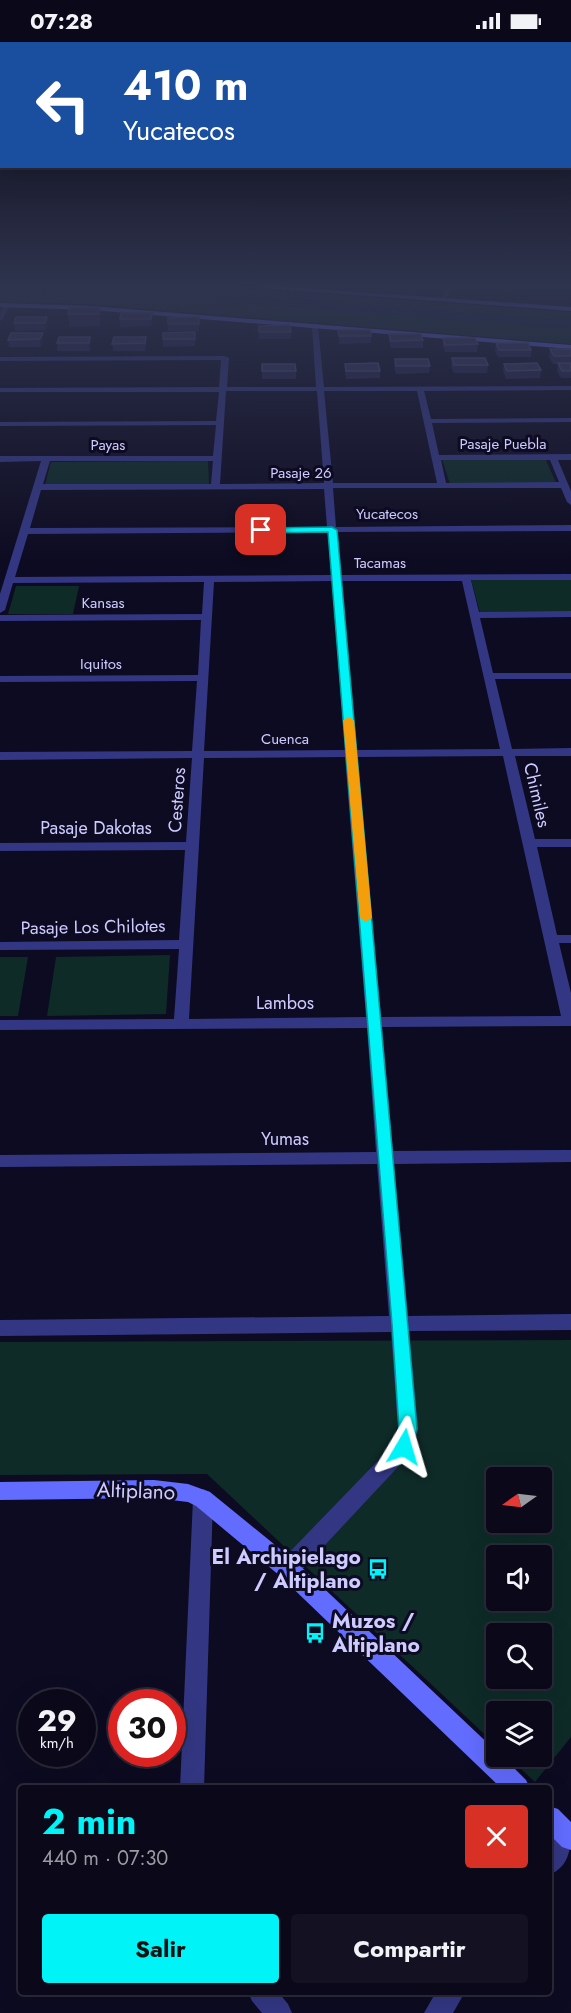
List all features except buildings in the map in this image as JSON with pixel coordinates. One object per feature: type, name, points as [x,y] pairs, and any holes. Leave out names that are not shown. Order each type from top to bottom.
[{"type":"main road","name":"Altiplano","points":[[0,1491],[154,1489],[188,1493],[203,1499],[288,1569],[515,1785]]},
{"type":"main road","points":[[552,1821],[570,1837]]},
{"type":"street","points":[[214,486],[223,378]]},
{"type":"street","points":[[288,1569],[404,1447],[408,1429],[401,1324],[319,378]]},
{"type":"street","points":[[0,390],[571,388]]},
{"type":"street","points":[[420,389],[442,485]]},
{"type":"street","points":[[427,421],[571,420]]},
{"type":"street","points":[[0,424],[220,423]]},
{"type":"street","points":[[553,457],[571,502]]},
{"type":"street","name":"Pasaje Puebla","points":[[436,458],[571,457]]},
{"type":"street","name":"Payas","points":[[0,459],[217,458]]},
{"type":"street","points":[[0,610],[46,459]]},
{"type":"street","name":"Pasaje 26","points":[[38,487],[564,485]]},
{"type":"street","name":"Yucatecos","points":[[24,531],[571,528]]},
{"type":"street","name":"Tacamas","points":[[9,580],[571,577]]},
{"type":"street","name":"Chimiles","points":[[466,578],[570,1021]]},
{"type":"street","name":"Cesteros","points":[[181,1023],[209,579]]},
{"type":"street","points":[[475,615],[571,614]]},
{"type":"street","name":"Kansas","points":[[0,618],[206,617]]},
{"type":"street","points":[[489,676],[571,676]]},
{"type":"street","name":"Iquitos","points":[[0,679],[203,678]]},
{"type":"street","name":"Cuenca","points":[[0,756],[571,752]]},
{"type":"street","points":[[529,843],[571,843]]},
{"type":"street","name":"Pasaje Dakotas","points":[[0,847],[192,846]]},
{"type":"street","points":[[551,939],[571,939]]},
{"type":"street","name":"Pasaje Los Chilotes","points":[[0,946],[186,944]]},
{"type":"street","name":"Lambos","points":[[0,1025],[570,1021]]},
{"type":"street","name":"Yumas","points":[[0,1161],[571,1156]]},
{"type":"street","points":[[0,1328],[571,1322]]},
{"type":"street","points":[[192,1785],[203,1499]]},
{"type":"street","points":[[552,1859],[570,1837]]},
{"type":"street","points":[[264,1995],[279,2013]]},
{"type":"street","points":[[436,2013],[450,1995]]},
{"type":"green space","points":[[545,458],[556,483],[450,484],[442,459]]},
{"type":"green space","points":[[208,461],[209,484],[45,485],[51,462]]},
{"type":"green space","points":[[471,579],[571,579],[571,613],[480,613]]},
{"type":"green space","points":[[16,586],[79,586],[73,614],[8,614]]},
{"type":"green space","points":[[170,955],[166,1014],[47,1016],[56,957]]},
{"type":"green space","points":[[0,957],[28,957],[18,1016],[0,1016]]},
{"type":"green space","points":[[571,1340],[571,1737],[552,1761],[552,1701],[486,1701],[486,1736],[207,1474],[0,1475],[0,1342]]},
{"type":"green space","points":[[519,1767],[547,1767],[535,1782]]},
{"type":"slow traffic","points":[[349,720],[366,918]]},
{"type":"place","name":"El Archipielago / Altiplano","points":[[378,1569]]},
{"type":"place","name":"Muzos / Altiplano","points":[[315,1633]]},
{"type":"route","points":[[261,530],[332,530],[401,1324],[408,1429],[404,1447]]}]
